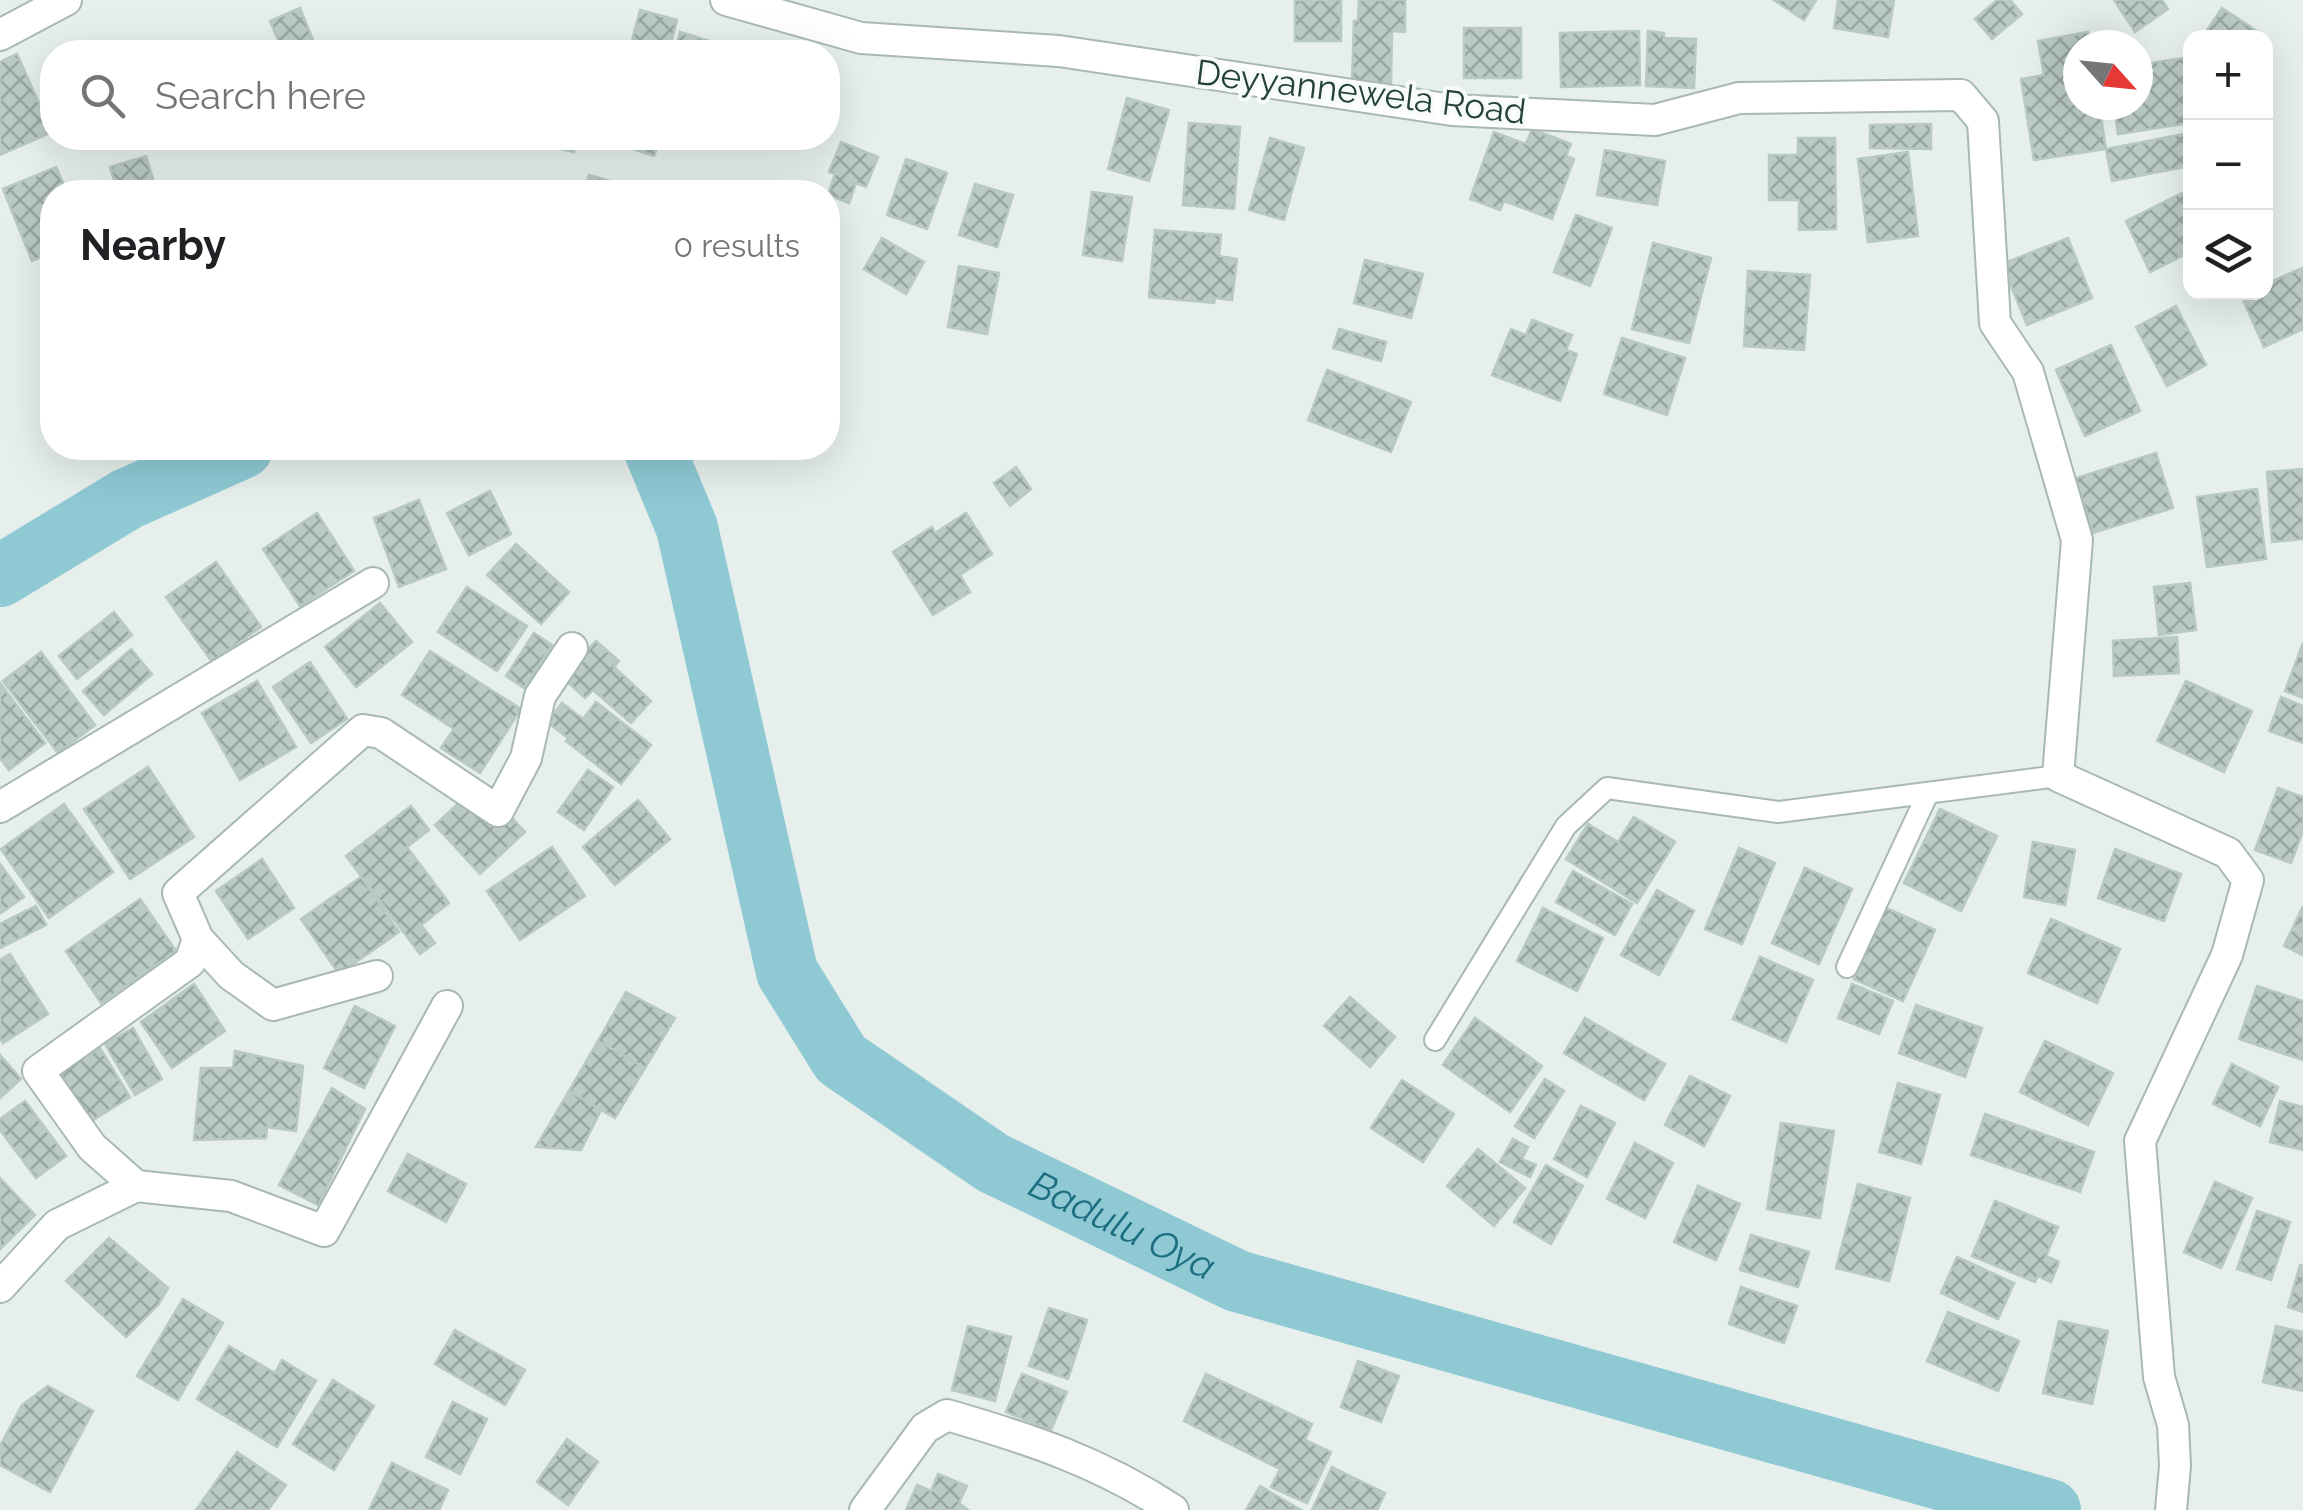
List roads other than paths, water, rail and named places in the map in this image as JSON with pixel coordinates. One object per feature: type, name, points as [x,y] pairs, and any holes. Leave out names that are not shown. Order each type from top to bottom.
[{"type":"street","points":[[0,36],[66,0]]},
{"type":"street","name":"Deyyannewela Road","points":[[726,0],[861,38],[1060,52],[1452,110],[1655,120],[1739,98],[1961,95],[1982,121],[1995,323],[2028,372],[2078,540],[2058,776]]},
{"type":"street","points":[[0,808],[373,583]]},
{"type":"street","points":[[377,976],[273,1005],[231,975],[198,939],[178,893],[363,730],[381,734],[498,810],[526,758],[540,696],[572,648]]},
{"type":"street","points":[[2058,776],[2228,853],[2248,880],[2227,955],[2140,1141],[2159,1378],[2173,1425],[2171,1510]]},
{"type":"street","points":[[136,1186],[92,1147],[38,1072],[190,962],[198,939]]},
{"type":"street","points":[[0,1287],[57,1225],[136,1186],[230,1196],[324,1232],[447,1006]]},
{"type":"street","points":[[865,1510],[925,1428],[948,1415],[1044,1444],[1135,1485],[1173,1510]]},
{"type":"lane","points":[[1435,1040],[1566,826],[1607,788],[1778,812],[2058,776]]},
{"type":"lane","points":[[1847,968],[1928,793]]},
{"type":"waterway","name":"Badulu Oya","points":[[0,576],[127,499],[215,460]]},
{"type":"waterway","name":"Badulu Oya","points":[[659,460],[687,528],[787,972],[841,1059],[993,1163],[1237,1281],[2050,1510]]}]
